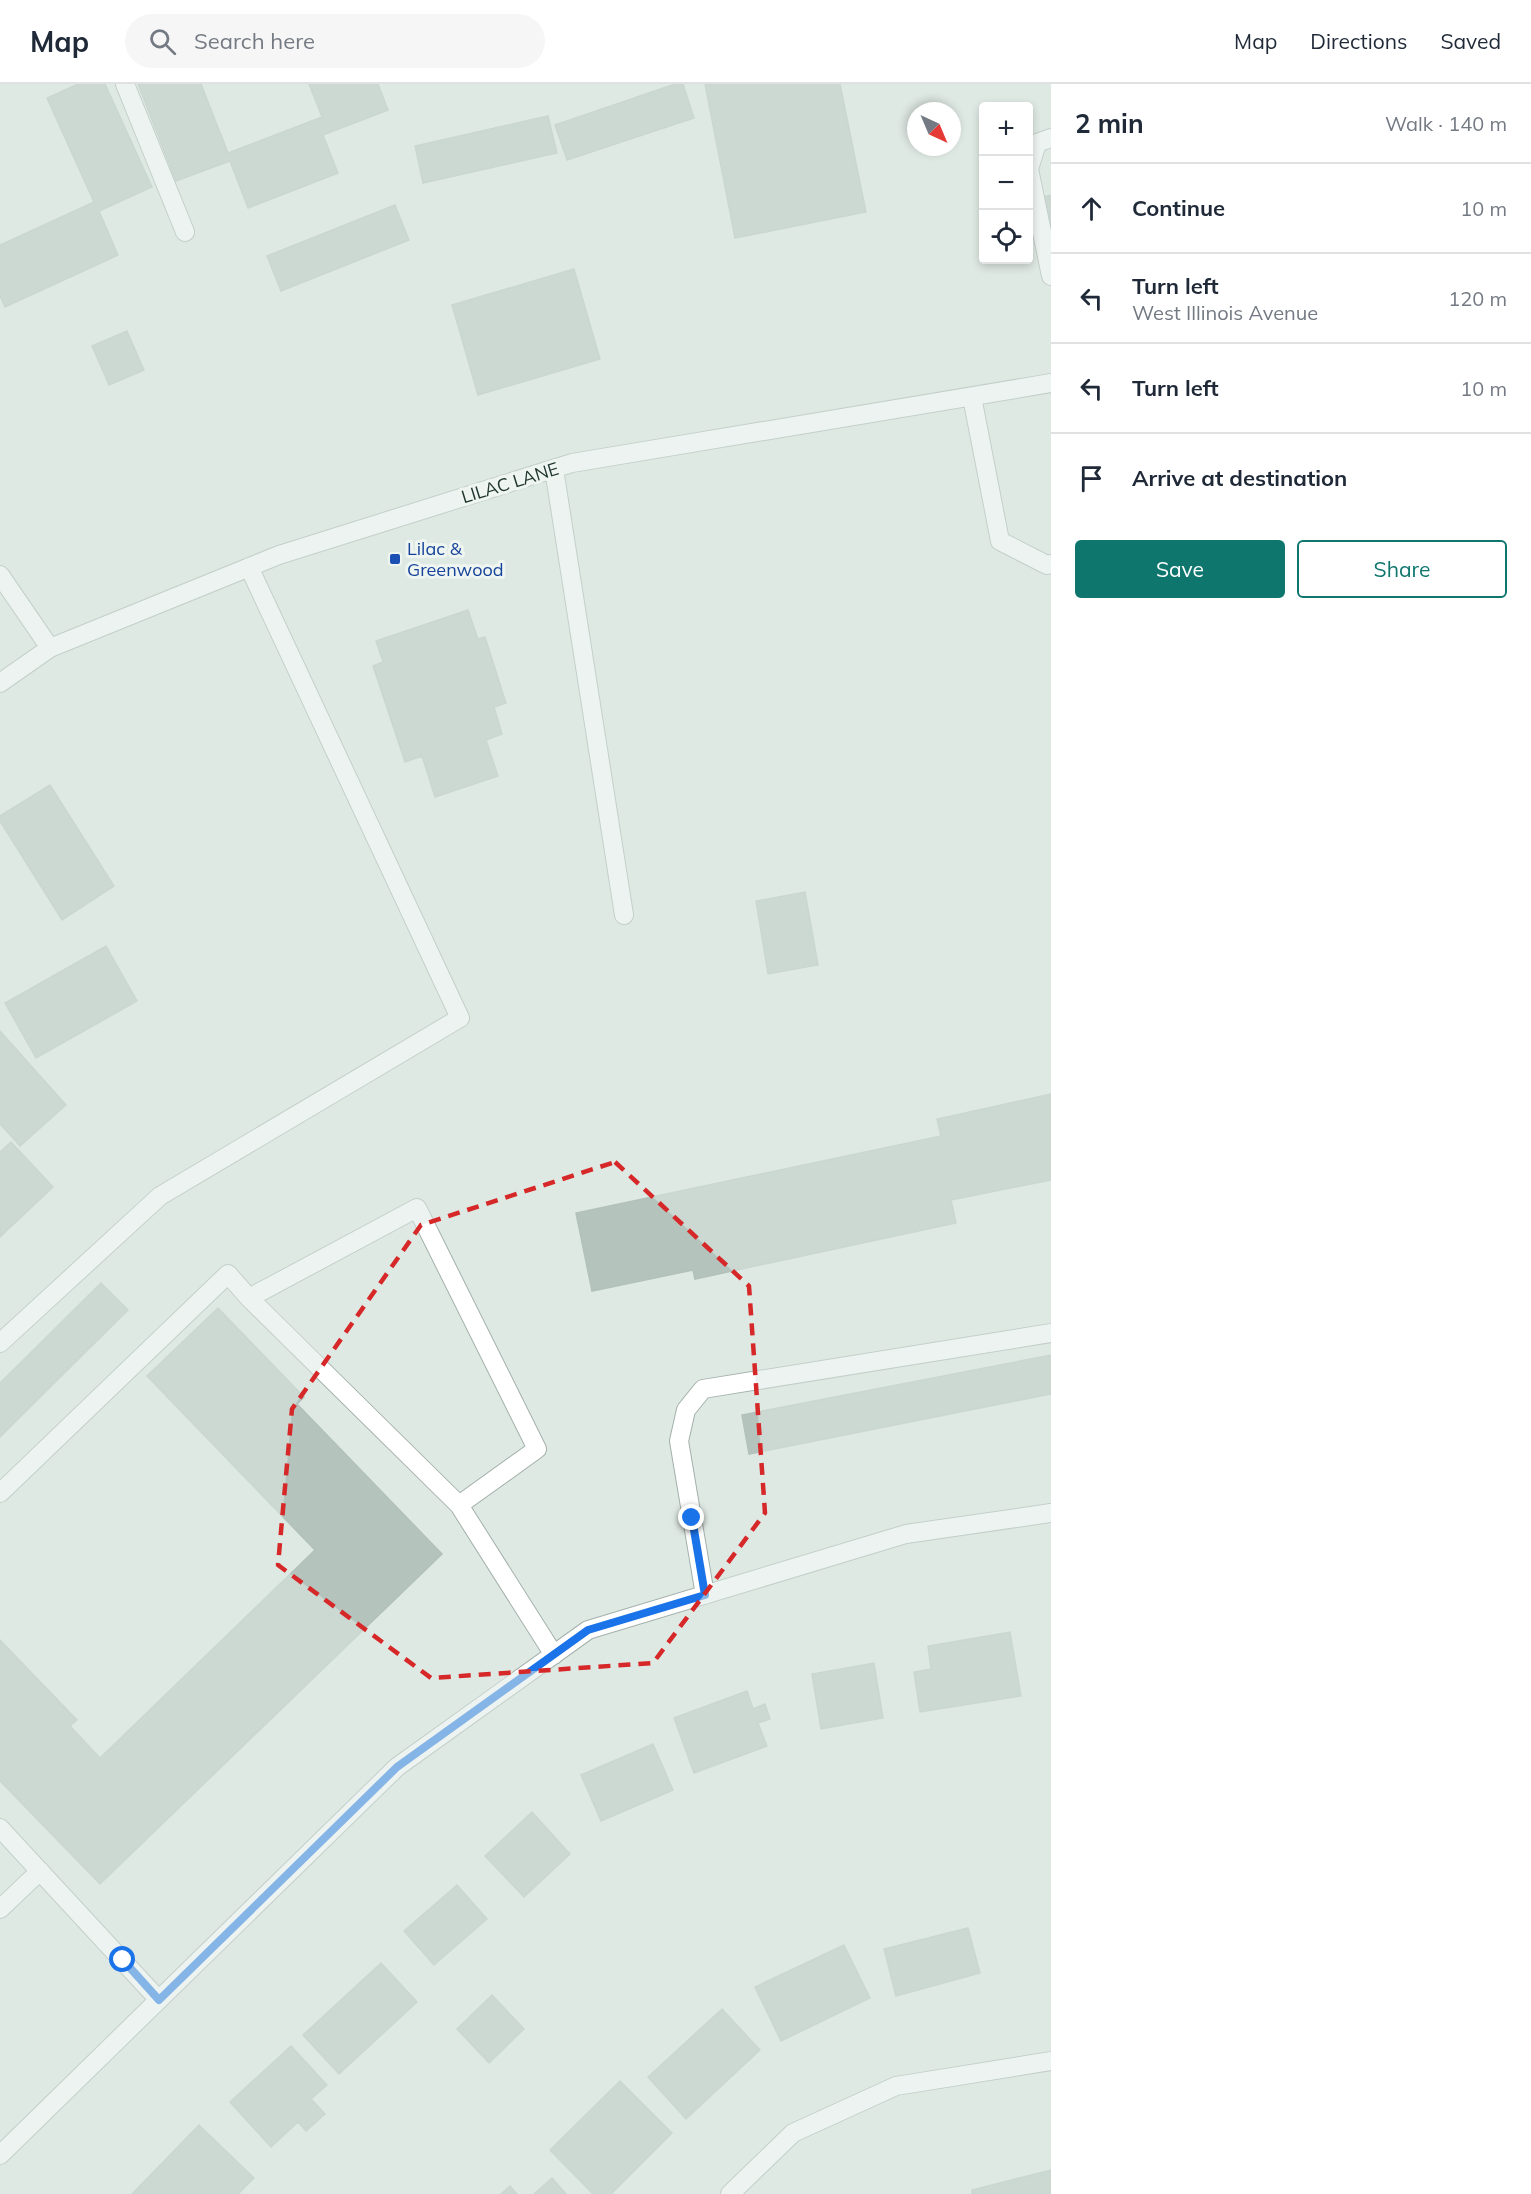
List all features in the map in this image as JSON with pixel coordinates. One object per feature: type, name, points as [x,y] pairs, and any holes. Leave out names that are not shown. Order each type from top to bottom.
[{"type":"street","points":[[125,84],[185,232]]},
{"type":"street","points":[[1051,138],[1038,143],[1029,169],[1051,276]]},
{"type":"street","name":"LILAC LANE","points":[[0,683],[50,648],[279,555],[573,463],[1051,383]]},
{"type":"street","points":[[972,396],[1000,541],[1047,565],[1051,564]]},
{"type":"street","points":[[554,469],[624,915]]},
{"type":"street","points":[[0,1342],[160,1196],[460,1018],[249,567]]},
{"type":"street","points":[[0,575],[50,648]]},
{"type":"street","points":[[249,1298],[417,1208],[537,1449],[459,1505]]},
{"type":"street","points":[[0,1493],[228,1275],[459,1505],[554,1655]]},
{"type":"street","points":[[705,1595],[679,1441],[686,1410],[703,1389],[1051,1333]]},
{"type":"street","points":[[0,2155],[397,1767],[588,1630],[906,1534],[1051,1513]]},
{"type":"street","points":[[0,1828],[159,2000]]},
{"type":"street","points":[[0,1910],[40,1871]]},
{"type":"street","points":[[730,2194],[793,2133],[897,2086],[1051,2061]]},
{"type":"highlighted area","points":[[615,1162],[749,1286],[765,1513],[653,1663],[431,1678],[278,1565],[292,1409],[421,1225]]},
{"type":"building","points":[[78,84],[105,84],[152,187],[99,211],[118,255],[5,307],[0,296],[0,245],[94,202],[47,98]]},
{"type":"building","points":[[138,84],[201,84],[228,153],[322,117],[309,84],[378,84],[388,110],[323,135],[338,173],[248,208],[230,161],[176,181]]},
{"type":"building","points":[[675,84],[683,84],[694,118],[567,160],[555,125]]},
{"type":"building","points":[[705,84],[840,84],[866,212],[735,238]]},
{"type":"building","points":[[548,116],[557,153],[423,183],[415,146]]},
{"type":"building","points":[[1051,195],[1051,238],[1043,197]]},
{"type":"building","points":[[395,205],[409,240],[281,291],[267,256]]},
{"type":"building","points":[[574,269],[600,359],[478,395],[452,305]]},
{"type":"building","points":[[127,331],[144,370],[109,385],[92,346]]},
{"type":"building","points":[[468,610],[478,639],[485,637],[506,703],[494,707],[502,734],[486,740],[498,776],[435,797],[422,756],[405,762],[373,666],[383,662],[376,641]]},
{"type":"building","points":[[50,785],[114,886],[62,920],[0,821],[0,816]]},
{"type":"building","points":[[805,892],[818,965],[768,974],[756,901]]},
{"type":"building","points":[[106,946],[137,1001],[36,1058],[5,1003]]},
{"type":"building","points":[[0,1031],[66,1105],[20,1146],[0,1124]]},
{"type":"building","points":[[1051,1094],[1051,1180],[951,1200],[956,1223],[695,1279],[693,1270],[592,1291],[576,1213],[941,1136],[937,1119]]},
{"type":"building","points":[[11,1142],[53,1187],[0,1237],[0,1152]]},
{"type":"building","points":[[101,1283],[128,1310],[0,1437],[0,1383]]},
{"type":"building","points":[[218,1308],[304,1397],[297,1404],[442,1554],[100,1884],[0,1781],[0,1640],[77,1720],[70,1726],[100,1758],[315,1550],[147,1376]]},
{"type":"building","points":[[1051,1355],[1051,1394],[749,1454],[742,1415]]},
{"type":"building","points":[[1010,1632],[1021,1696],[920,1712],[914,1672],[931,1669],[928,1646]]},
{"type":"building","points":[[874,1663],[883,1718],[821,1729],[812,1674]]},
{"type":"building","points":[[747,1691],[753,1709],[765,1704],[770,1719],[758,1723],[767,1746],[694,1773],[674,1718]]},
{"type":"building","points":[[653,1744],[673,1790],[601,1821],[581,1775]]},
{"type":"building","points":[[532,1812],[570,1854],[524,1897],[485,1856]]},
{"type":"building","points":[[457,1885],[487,1919],[434,1965],[404,1931]]},
{"type":"building","points":[[968,1928],[980,1973],[896,1996],[884,1949]]},
{"type":"building","points":[[844,1945],[870,1998],[781,2041],[755,1987]]},
{"type":"building","points":[[381,1963],[417,2002],[339,2074],[303,2035]]},
{"type":"building","points":[[492,1995],[524,2029],[489,2063],[457,2029]]},
{"type":"building","points":[[722,2009],[760,2050],[686,2119],[648,2077]]},
{"type":"building","points":[[291,2046],[327,2085],[311,2099],[325,2114],[306,2131],[298,2122],[271,2147],[230,2102]]},
{"type":"building","points":[[620,2081],[672,2133],[611,2194],[593,2194],[550,2150]]},
{"type":"building","points":[[199,2125],[254,2178],[238,2194],[132,2194]]},
{"type":"building","points":[[1051,2170],[1051,2194],[972,2194],[972,2190]]},
{"type":"building","points":[[552,2178],[566,2194],[534,2194]]},
{"type":"building","points":[[510,2186],[517,2194],[501,2194]]},
{"type":"place","name":"Lilac & Greenwood","points":[[395,559]]},
{"type":"route","points":[[123,1960],[159,2000],[397,1767],[588,1630],[705,1595],[692,1518]]}]
